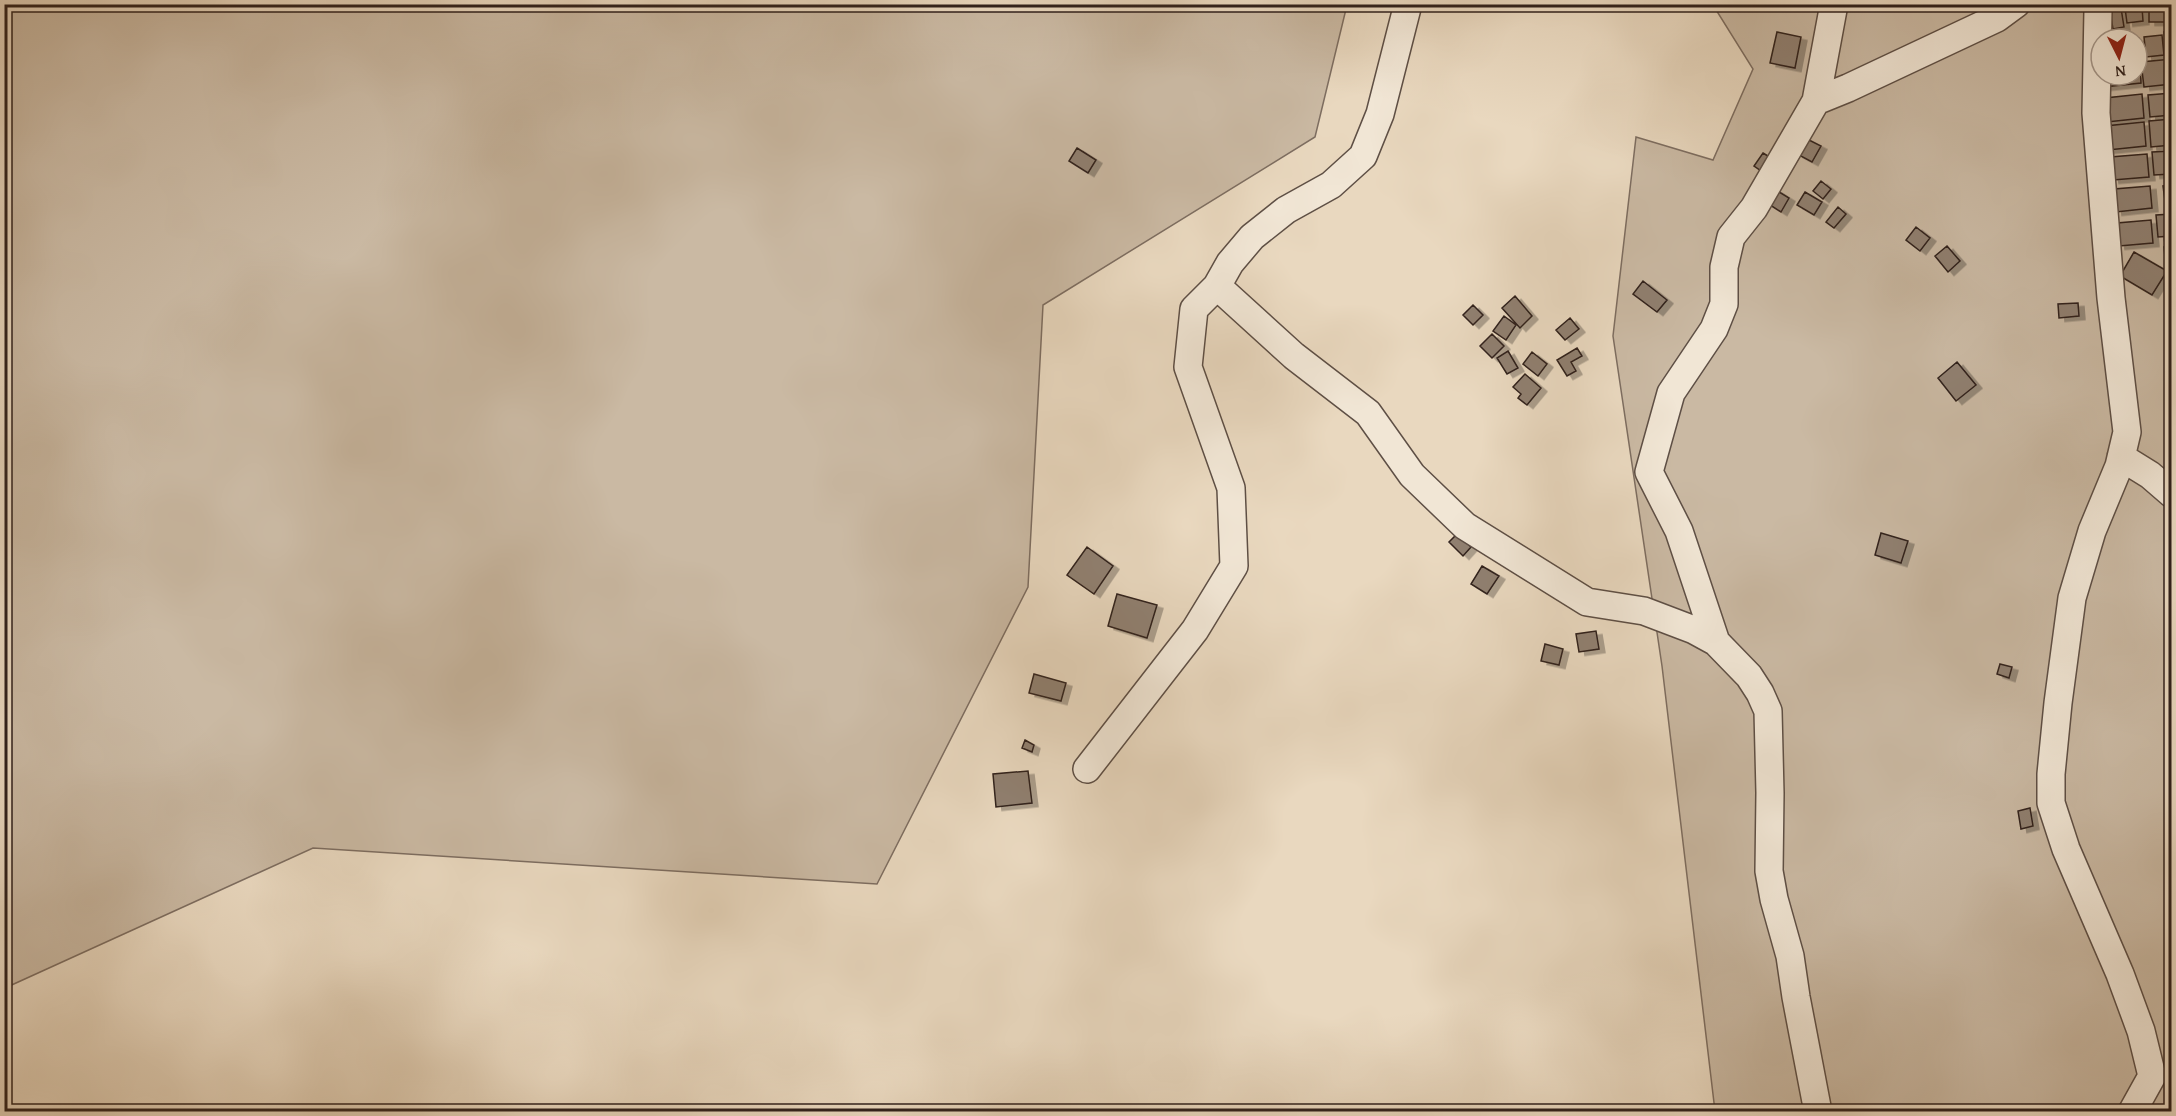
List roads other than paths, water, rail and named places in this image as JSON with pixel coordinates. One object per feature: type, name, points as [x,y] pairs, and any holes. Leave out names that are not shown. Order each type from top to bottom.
[{"type":"street","points":[[1088,769],[1195,630],[1234,566],[1231,488],[1188,367],[1194,309],[1217,286],[1230,263],[1252,237],[1286,210],[1331,184],[1363,156],[1380,114],[1408,4]]},
{"type":"street","points":[[1716,642],[1679,531],[1649,472],[1671,393],[1714,329],[1724,304],[1724,267],[1731,237],[1754,208],[1816,101],[1834,4]]},
{"type":"street","points":[[1816,101],[1997,18],[2016,4]]},
{"type":"street","points":[[2100,4],[2096,113],[2111,297],[2127,432],[2121,457],[2092,531],[2072,598],[2058,703],[2051,774],[2051,803],[2066,849],[2120,974],[2141,1031],[2152,1076],[2132,1112]]},
{"type":"street","points":[[1217,286],[1294,357],[1368,413],[1412,475],[1465,526],[1587,602],[1644,611],[1694,630],[1716,642],[1749,676],[1768,711],[1769,871],[1774,899],[1790,956],[1818,1112]]},
{"type":"street","points":[[2121,457],[2150,475],[2172,494]]}]
